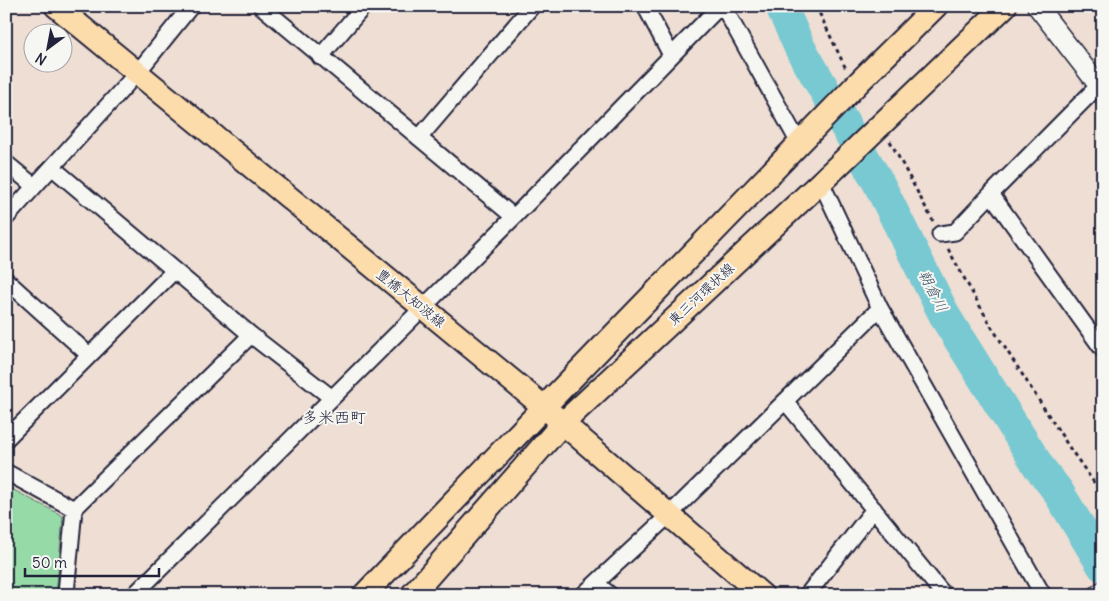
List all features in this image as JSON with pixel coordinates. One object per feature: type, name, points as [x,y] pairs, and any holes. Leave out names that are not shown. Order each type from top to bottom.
[{"type":"main road","name":"豊橋大知波線","points":[[56,6],[544,407],[762,595]]},
{"type":"main road","points":[[364,595],[801,143],[851,78],[936,6]]},
{"type":"main road","name":"東三河環状線","points":[[412,595],[562,424],[824,180],[883,133],[1005,6]]},
{"type":"street","points":[[6,218],[137,73],[191,6]]},
{"type":"street","points":[[261,6],[514,217]]},
{"type":"street","points":[[320,57],[364,6]]},
{"type":"street","points":[[419,138],[532,6]]},
{"type":"street","points":[[645,6],[671,55]]},
{"type":"street","points":[[134,595],[514,217],[671,55],[722,6],[801,143]]},
{"type":"street","points":[[940,234],[955,232],[1101,86],[1037,6]]},
{"type":"street","points":[[6,163],[34,186]]},
{"type":"street","points":[[53,168],[251,335],[332,398]]},
{"type":"street","points":[[824,180],[880,308],[1043,595]]},
{"type":"street","points":[[991,194],[1103,350]]},
{"type":"street","points":[[6,439],[174,271]]},
{"type":"street","points":[[6,280],[89,354]]},
{"type":"street","points":[[583,595],[669,515],[880,308]]},
{"type":"street","points":[[67,595],[74,509],[251,335]]},
{"type":"street","points":[[785,401],[944,595]]},
{"type":"street","points":[[6,472],[74,509]]},
{"type":"street","points":[[807,595],[874,509]]},
{"type":"street","points":[[596,583],[610,595]]},
{"type":"street","points":[[1098,595],[1103,591]]},
{"type":"path","points":[[816,6],[851,78]]},
{"type":"path","points":[[883,133],[991,326],[1071,450],[1103,495]]},
{"type":"green space","points":[[6,486],[63,516],[56,595],[6,595]]},
{"type":"waterway","name":"朝倉川","points":[[781,6],[800,48],[878,182],[946,318],[1039,467],[1057,490],[1103,566]]},
{"type":"district","name":"多米西町","points":[[334,417]]}]
